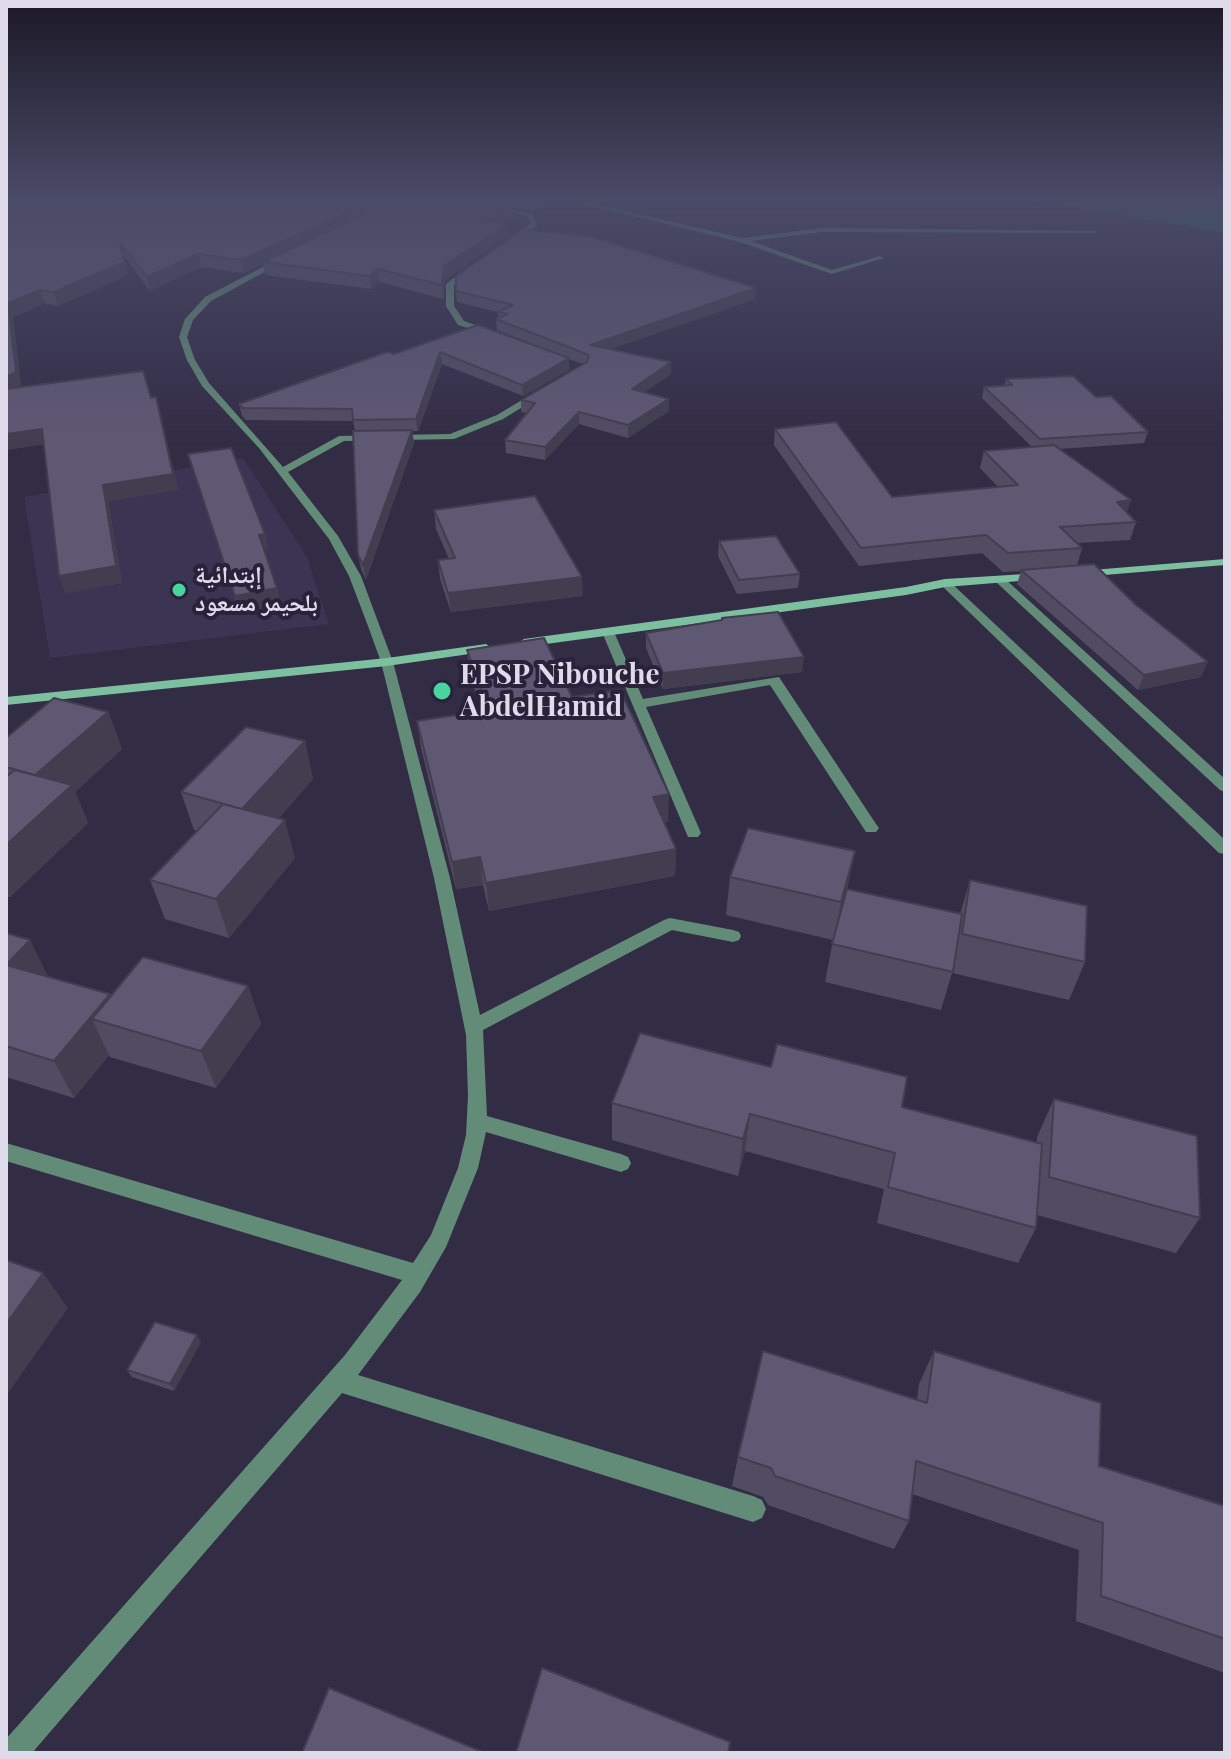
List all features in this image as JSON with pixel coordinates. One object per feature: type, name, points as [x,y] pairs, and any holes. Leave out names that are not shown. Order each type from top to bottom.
[{"type":"main road","points":[[513,645],[945,583],[1223,563]]},
{"type":"main road","points":[[6,701],[387,662],[498,647]]},
{"type":"street","points":[[13,1753],[338,1380],[418,1275],[439,1240],[468,1168],[476,1121],[478,1096],[473,1027],[442,878],[387,662],[344,555],[317,514],[205,384],[191,360],[183,337],[189,319],[208,299],[238,281]]},
{"type":"street","points":[[454,281],[450,284],[450,306],[461,323],[502,338]]},
{"type":"street","points":[[281,472],[342,438],[451,437],[500,417],[547,389]]},
{"type":"street","points":[[1000,580],[1225,787]]},
{"type":"street","points":[[945,583],[1225,849]]},
{"type":"street","points":[[608,632],[693,833]]},
{"type":"street","points":[[638,704],[774,680],[871,828]]},
{"type":"street","points":[[473,1027],[670,924],[733,936]]},
{"type":"street","points":[[476,1121],[621,1163]]},
{"type":"street","points":[[6,1152],[418,1275]]},
{"type":"street","points":[[338,1380],[753,1509]]},
{"type":"shaded area","name":"إبتدائية بلحيمر مسعود","points":[[243,458],[307,557],[329,624],[50,658],[24,497]]},
{"type":"building","points":[[6,281],[79,281],[54,292],[40,290],[8,303],[16,372],[6,377]]},
{"type":"building","points":[[456,281],[734,281],[756,288],[590,345],[671,362],[632,389],[669,399],[628,425],[579,412],[545,447],[505,440],[535,403],[521,400],[587,362],[589,355],[496,319],[508,314],[498,312],[513,305],[456,291]]},
{"type":"building","points":[[478,325],[569,358],[522,385],[440,352],[416,419],[353,420],[352,409],[243,408],[239,404],[387,352],[394,354]]},
{"type":"building","points":[[143,371],[151,398],[156,397],[173,474],[103,485],[116,566],[59,576],[42,429],[6,434],[6,389]]},
{"type":"building","points":[[1073,376],[1096,397],[1111,396],[1148,432],[1040,439],[984,387],[1012,385],[1006,379]]},
{"type":"building","points":[[836,422],[892,497],[1018,485],[984,451],[1054,445],[1131,500],[1117,502],[1136,522],[1060,527],[1082,548],[1008,553],[986,535],[861,548],[775,429]]},
{"type":"building","points":[[412,430],[363,565],[358,555],[353,431]]},
{"type":"building","points":[[231,448],[265,534],[259,535],[277,588],[235,596],[188,454]]},
{"type":"building","points":[[535,496],[582,577],[448,593],[438,560],[455,558],[434,510]]},
{"type":"building","points":[[776,536],[800,574],[739,580],[719,541]]},
{"type":"building","points":[[1094,564],[1136,605],[1208,662],[1144,675],[1021,570]]},
{"type":"building","points":[[778,612],[804,657],[663,673],[646,633],[722,618]]},
{"type":"building","points":[[544,638],[572,697],[620,690],[669,794],[653,797],[676,849],[486,883],[480,857],[452,862],[417,721],[489,710],[467,650]]},
{"type":"building","points":[[54,698],[108,712],[35,775],[6,767],[6,738]]},
{"type":"building","points":[[246,727],[305,741],[242,809],[181,792]]},
{"type":"building","points":[[15,770],[72,785],[6,845],[6,777]]},
{"type":"building","points":[[223,804],[285,820],[216,899],[150,880]]},
{"type":"building","points":[[748,828],[855,851],[841,902],[730,877]]},
{"type":"building","points":[[970,880],[1087,906],[1085,962],[962,934]]},
{"type":"building","points":[[847,889],[962,914],[953,972],[832,944]]},
{"type":"building","points":[[6,933],[30,940],[6,965]]},
{"type":"building","points":[[143,957],[248,986],[201,1051],[92,1019]]},
{"type":"building","points":[[6,965],[110,994],[54,1061],[6,1046]]},
{"type":"building","points":[[640,1033],[771,1067],[777,1044],[907,1077],[902,1107],[1042,1144],[1036,1228],[888,1187],[895,1153],[750,1114],[743,1139],[612,1103]]},
{"type":"building","points":[[1054,1099],[1197,1136],[1200,1218],[1049,1177]]},
{"type":"building","points":[[6,1260],[43,1273],[6,1324]]},
{"type":"building","points":[[155,1322],[197,1335],[170,1384],[127,1370]]},
{"type":"building","points":[[763,1351],[927,1403],[934,1351],[1101,1403],[1099,1466],[1225,1506],[1225,1639],[1101,1596],[1103,1523],[916,1461],[909,1521],[775,1476],[771,1468],[738,1457]]},
{"type":"building","points":[[542,1668],[730,1742],[728,1753],[516,1753]]},
{"type":"building","points":[[329,1688],[485,1753],[302,1753]]},
{"type":"place","name":"إبتدائية بلحيمر مسعود","points":[[179,590]]},
{"type":"place","name":"EPSP Nibouche AbdelHamid","points":[[442,691]]}]
